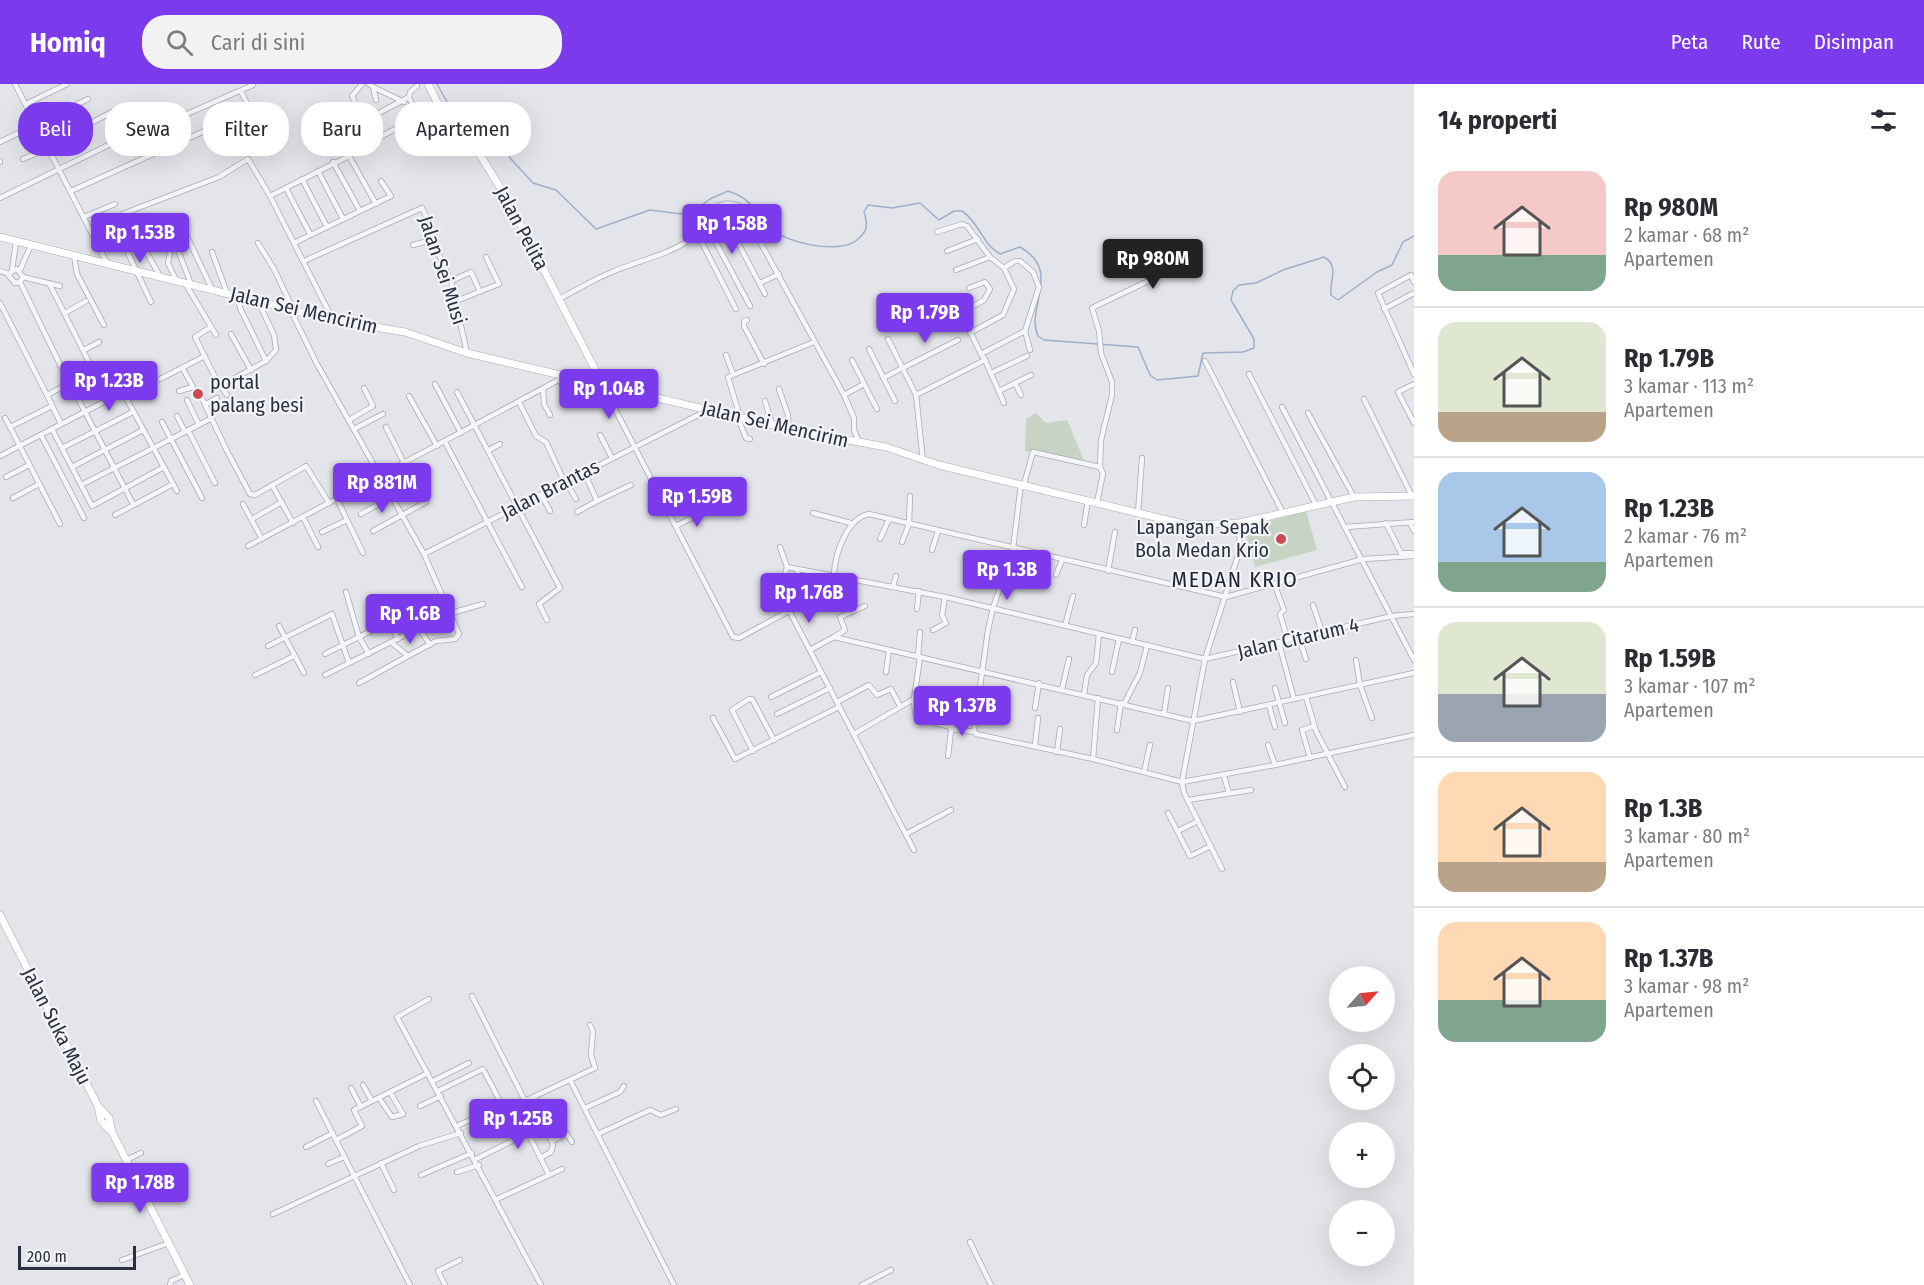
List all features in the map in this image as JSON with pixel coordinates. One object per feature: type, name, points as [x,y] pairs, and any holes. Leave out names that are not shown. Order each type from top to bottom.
[{"type":"street","points":[[17,84],[24,102],[67,84]]},
{"type":"street","points":[[355,102],[352,96],[362,84]]},
{"type":"street","points":[[0,198],[58,167],[168,116],[187,114],[253,85]]},
{"type":"street","points":[[371,86],[404,102],[416,85],[428,85]]},
{"type":"street","name":"Jalan Pelita","points":[[428,85],[452,132],[473,147],[487,166],[602,383]]},
{"type":"street","points":[[371,86],[376,100]]},
{"type":"street","points":[[241,91],[246,102]]},
{"type":"street","points":[[409,97],[411,102]]},
{"type":"street","points":[[81,102],[88,99]]},
{"type":"street","points":[[0,142],[18,132]]},
{"type":"street","points":[[71,191],[203,132]]},
{"type":"street","points":[[23,159],[30,156]]},
{"type":"street","points":[[52,156],[107,263]]},
{"type":"street","points":[[270,196],[333,162],[350,157],[376,204]]},
{"type":"street","points":[[92,232],[125,213],[219,177],[245,159],[251,163],[270,196],[333,320]]},
{"type":"street","points":[[333,162],[360,211]]},
{"type":"street","points":[[318,171],[343,219]]},
{"type":"street","points":[[302,179],[327,227]]},
{"type":"street","points":[[294,243],[391,196],[381,181]]},
{"type":"street","points":[[286,188],[310,234]]},
{"type":"street","points":[[559,299],[609,273],[690,240],[704,220],[719,207],[732,203],[741,207],[844,395],[854,418],[854,430],[859,442]]},
{"type":"street","points":[[84,217],[115,204]]},
{"type":"street","points":[[719,207],[765,294]]},
{"type":"street","name":"Jalan Sei Musi","points":[[304,261],[419,208],[424,211],[435,234],[436,238],[432,240],[451,281],[467,353]]},
{"type":"street","points":[[704,220],[750,306]]},
{"type":"street","points":[[937,232],[965,224],[990,257],[1005,268],[1014,289],[1005,312],[970,333]]},
{"type":"street","points":[[182,226],[212,289]]},
{"type":"street","points":[[160,231],[170,252],[168,263],[176,280]]},
{"type":"street","points":[[696,231],[736,309]]},
{"type":"street","name":"Jalan Sei Mencirim","points":[[0,237],[333,320],[405,332],[467,353],[563,378],[602,383],[789,429],[886,447],[927,462],[1201,526],[1239,522],[1354,497],[1413,496]]},
{"type":"street","points":[[947,251],[978,239]]},
{"type":"street","points":[[413,245],[432,240]]},
{"type":"street","points":[[140,241],[160,276]]},
{"type":"street","points":[[15,242],[11,281],[20,282]]},
{"type":"street","points":[[258,243],[274,269],[291,309],[349,420],[424,554],[459,636],[430,645],[359,683]]},
{"type":"street","points":[[1096,502],[1103,474],[1100,467],[1101,440],[1112,395],[1112,382],[1099,347],[1100,338],[1093,306],[1188,262],[1181,244]]},
{"type":"street","points":[[23,277],[20,270],[24,256],[31,245]]},
{"type":"street","points":[[176,245],[188,283],[216,335]]},
{"type":"street","points":[[212,252],[227,293]]},
{"type":"street","points":[[15,253],[24,256]]},
{"type":"street","points":[[128,253],[151,302]]},
{"type":"street","points":[[74,256],[77,274],[104,325]]},
{"type":"street","points":[[456,301],[499,284],[486,257]]},
{"type":"street","points":[[956,270],[990,257]]},
{"type":"street","points":[[1005,268],[1015,261],[1020,261],[1033,272],[1039,287],[1025,331],[1030,350]]},
{"type":"street","points":[[0,271],[20,270]]},
{"type":"street","points":[[451,281],[471,272],[480,292]]},
{"type":"street","points":[[760,283],[779,273]]},
{"type":"street","points":[[1414,282],[1412,274],[1378,292],[1414,374]]},
{"type":"street","points":[[20,282],[23,277]]},
{"type":"street","points":[[23,277],[60,286]]},
{"type":"street","points":[[20,282],[66,382],[72,387],[133,504]]},
{"type":"street","points":[[969,288],[985,282],[990,289],[984,300],[961,313],[1004,403]]},
{"type":"street","points":[[49,283],[93,370]]},
{"type":"street","points":[[1384,309],[1414,293]]},
{"type":"street","points":[[238,295],[240,308],[266,361]]},
{"type":"street","points":[[222,385],[266,361],[274,352],[276,343],[258,300]]},
{"type":"street","points":[[64,313],[86,301]]},
{"type":"street","points":[[0,303],[61,424]]},
{"type":"street","points":[[747,320],[744,321],[744,326],[764,364]]},
{"type":"street","points":[[212,327],[195,336],[217,381],[227,395]]},
{"type":"street","points":[[981,354],[1025,331]]},
{"type":"street","points":[[231,334],[251,370]]},
{"type":"street","points":[[888,339],[916,395],[927,462]]},
{"type":"street","points":[[883,378],[958,340]]},
{"type":"street","points":[[84,350],[99,342]]},
{"type":"street","points":[[750,439],[746,438],[727,378],[814,342]]},
{"type":"street","points":[[868,349],[895,401]]},
{"type":"street","points":[[726,355],[733,374]]},
{"type":"street","points":[[160,379],[205,356]]},
{"type":"street","points":[[991,373],[1027,356]]},
{"type":"street","points":[[852,360],[877,409]]},
{"type":"street","points":[[916,395],[985,360]]},
{"type":"street","points":[[1205,361],[1283,513]]},
{"type":"street","points":[[47,395],[66,382],[108,365],[177,491]]},
{"type":"street","points":[[179,392],[193,387],[183,369]]},
{"type":"street","points":[[1249,374],[1316,505]]},
{"type":"street","points":[[999,391],[1031,375]]},
{"type":"street","points":[[248,546],[563,378],[572,403]]},
{"type":"street","points":[[72,387],[74,379]]},
{"type":"street","points":[[602,383],[734,638],[789,611]]},
{"type":"street","points":[[1015,383],[1021,395]]},
{"type":"street","points":[[435,384],[461,433]]},
{"type":"street","points":[[844,395],[864,384]]},
{"type":"street","points":[[1414,384],[1398,392],[1414,423]]},
{"type":"street","points":[[349,420],[373,406],[364,388]]},
{"type":"street","points":[[779,388],[788,415],[789,429]]},
{"type":"street","points":[[543,389],[544,404],[550,415]]},
{"type":"street","points":[[0,456],[123,392]]},
{"type":"street","points":[[457,392],[477,425],[560,588],[538,604],[547,620]]},
{"type":"street","points":[[200,394],[250,494],[255,495],[308,466],[329,503]]},
{"type":"street","points":[[410,396],[437,446]]},
{"type":"street","points":[[206,404],[217,398]]},
{"type":"street","points":[[1364,399],[1413,496]]},
{"type":"street","points":[[187,400],[199,425]]},
{"type":"street","points":[[765,401],[772,424]]},
{"type":"street","points":[[519,402],[536,436],[546,442],[576,500]]},
{"type":"street","points":[[10,427],[52,406]]},
{"type":"street","points":[[1282,407],[1414,660]]},
{"type":"street","name":"Jalan Brantas","points":[[424,554],[709,410]]},
{"type":"street","points":[[62,448],[133,411]]},
{"type":"street","points":[[1308,413],[1354,497]]},
{"type":"street","points":[[354,429],[383,414]]},
{"type":"street","points":[[177,416],[215,483]]},
{"type":"street","points":[[5,418],[60,524]]},
{"type":"street","points":[[83,484],[115,470],[212,418]]},
{"type":"street","points":[[162,422],[202,498]]},
{"type":"street","points":[[373,531],[426,501],[386,427]]},
{"type":"street","points":[[52,429],[93,506],[164,467]]},
{"type":"street","points":[[72,467],[142,430]]},
{"type":"street","points":[[41,435],[84,518]]},
{"type":"street","points":[[600,435],[612,458]]},
{"type":"street","points":[[445,442],[522,587]]},
{"type":"street","points":[[489,450],[500,444]]},
{"type":"street","points":[[975,732],[981,670],[993,608],[1013,549],[1023,484],[1033,452],[1100,467]]},
{"type":"street","points":[[1138,513],[1142,458]]},
{"type":"street","points":[[6,477],[29,465]]},
{"type":"street","points":[[584,472],[597,501]]},
{"type":"street","points":[[13,498],[39,484]]},
{"type":"street","points":[[114,514],[173,484]]},
{"type":"street","points":[[272,485],[293,523]]},
{"type":"street","points":[[577,512],[631,485]]},
{"type":"street","points":[[541,494],[550,511]]},
{"type":"street","points":[[902,542],[909,524],[910,496]]},
{"type":"street","points":[[361,514],[391,497]]},
{"type":"street","points":[[337,499],[363,553]]},
{"type":"street","points":[[1084,525],[1088,500]]},
{"type":"street","points":[[252,519],[282,502]]},
{"type":"street","points":[[243,504],[262,538]]},
{"type":"street","points":[[676,526],[706,510]]},
{"type":"street","points":[[813,513],[851,523]]},
{"type":"street","points":[[834,574],[835,557],[851,523],[869,514],[1226,597],[1363,559],[1414,555]]},
{"type":"street","points":[[303,517],[318,547]]},
{"type":"street","points":[[880,539],[889,519]]},
{"type":"street","points":[[322,532],[347,520]]},
{"type":"street","points":[[1222,869],[1188,800],[1182,782],[1205,659],[1240,549],[1239,522]]},
{"type":"street","points":[[1346,527],[1386,522],[1412,523],[1414,531]]},
{"type":"street","points":[[1386,522],[1401,553],[1414,555]]},
{"type":"street","points":[[932,550],[938,531]]},
{"type":"street","points":[[1108,571],[1115,532]]},
{"type":"street","points":[[780,547],[787,567],[780,589],[789,611],[914,850]]},
{"type":"street","points":[[1056,575],[1062,560]]},
{"type":"street","points":[[787,567],[919,591],[1205,659]]},
{"type":"street","points":[[796,569],[805,587]]},
{"type":"street","points":[[893,586],[896,576]]},
{"type":"street","points":[[1274,583],[1284,610],[1280,614],[1288,641]]},
{"type":"street","points":[[917,609],[919,591]]},
{"type":"street","points":[[346,592],[359,637],[369,654]]},
{"type":"street","points":[[1065,626],[1073,596]]},
{"type":"street","points":[[933,630],[946,623],[942,615],[945,597]]},
{"type":"street","points":[[451,613],[483,604]]},
{"type":"street","points":[[380,605],[398,639]]},
{"type":"street","points":[[1313,605],[1322,632]]},
{"type":"street","points":[[810,650],[844,630],[840,617],[865,606]]},
{"type":"street","points":[[268,646],[332,614],[341,646],[349,663]]},
{"type":"street","name":"Jalan Citarum 4","points":[[1205,659],[1392,616],[1414,614]]},
{"type":"street","points":[[325,654],[389,622]]},
{"type":"street","points":[[279,626],[303,673]]},
{"type":"street","points":[[325,675],[420,628],[430,645]]},
{"type":"street","points":[[1132,642],[1135,630]]},
{"type":"street","points":[[920,632],[914,699],[916,715],[951,728],[1093,759],[1182,782],[1224,776],[1414,735]]},
{"type":"street","points":[[1084,694],[1087,675],[1096,663],[1099,634]]},
{"type":"street","points":[[834,637],[1039,683],[1193,721],[1414,673]]},
{"type":"street","points":[[1299,638],[1305,659]]},
{"type":"street","points":[[1112,672],[1119,639]]},
{"type":"street","points":[[392,642],[408,656]]},
{"type":"street","points":[[1279,643],[1294,699]]},
{"type":"street","points":[[1117,730],[1122,704],[1140,673],[1147,646]]},
{"type":"street","points":[[886,672],[890,650]]},
{"type":"street","points":[[255,675],[294,656]]},
{"type":"street","points":[[1062,689],[1069,660]]},
{"type":"street","points":[[1356,660],[1360,685],[1372,718]]},
{"type":"street","points":[[771,697],[821,672]]},
{"type":"street","points":[[1233,682],[1240,712]]},
{"type":"street","points":[[1035,708],[1039,683]]},
{"type":"street","points":[[713,718],[734,758],[774,740],[870,685],[877,695],[890,689],[900,706]]},
{"type":"street","points":[[777,714],[830,688]]},
{"type":"street","points":[[1164,714],[1168,688]]},
{"type":"street","points":[[1275,688],[1286,723]]},
{"type":"street","points":[[1306,697],[1314,726],[1345,787]]},
{"type":"street","points":[[1093,759],[1098,698]]},
{"type":"street","points":[[753,751],[732,710],[750,699],[774,740]]},
{"type":"street","points":[[854,734],[914,699],[936,703]]},
{"type":"street","points":[[1269,705],[1275,727]]},
{"type":"street","points":[[948,756],[953,714],[975,717]]},
{"type":"street","points":[[1035,746],[1038,717]]},
{"type":"street","points":[[1310,758],[1302,730],[1314,726]]},
{"type":"street","points":[[1057,752],[1060,729]]},
{"type":"street","points":[[1144,772],[1150,745]]},
{"type":"street","points":[[1268,745],[1275,765]]},
{"type":"street","points":[[1224,776],[1229,793]]},
{"type":"street","points":[[1188,800],[1251,790]]},
{"type":"street","points":[[906,834],[951,810]]},
{"type":"street","points":[[1168,813],[1190,856],[1211,846]]},
{"type":"street","points":[[1178,831],[1198,821]]},
{"type":"street","name":"Jalan Suka Maju","points":[[0,915],[98,1106],[109,1118],[112,1132],[190,1285]]},
{"type":"street","points":[[472,996],[525,1101]]},
{"type":"street","points":[[429,999],[397,1017],[476,1159],[541,1285]]},
{"type":"street","points":[[458,1126],[502,1105],[525,1101],[595,1067],[591,1055],[593,1031],[590,1025]]},
{"type":"street","points":[[433,1081],[469,1063]]},
{"type":"street","points":[[420,1106],[483,1069],[502,1105]]},
{"type":"street","points":[[336,1140],[362,1126],[354,1110],[428,1073]]},
{"type":"street","points":[[570,1080],[674,1285]]},
{"type":"street","points":[[363,1085],[372,1101]]},
{"type":"street","points":[[585,1108],[620,1092],[624,1086]]},
{"type":"street","points":[[351,1088],[361,1107]]},
{"type":"street","points":[[379,1098],[392,1117],[403,1114],[390,1092]]},
{"type":"street","points":[[534,1097],[552,1141],[553,1150],[540,1158]]},
{"type":"street","points":[[316,1101],[410,1285]]},
{"type":"street","points":[[598,1134],[647,1111],[661,1115],[676,1109]]},
{"type":"street","points":[[545,1126],[558,1121],[572,1142]]},
{"type":"street","points":[[476,1159],[526,1132],[549,1175]]},
{"type":"street","points":[[306,1147],[333,1133]]},
{"type":"street","points":[[273,1214],[419,1146],[461,1133]]},
{"type":"street","points":[[552,1141],[566,1134]]},
{"type":"street","points":[[126,1160],[141,1153]]},
{"type":"street","points":[[421,1175],[472,1153]]},
{"type":"street","points":[[328,1164],[344,1156]]},
{"type":"street","points":[[381,1163],[394,1190]]},
{"type":"street","points":[[457,1172],[479,1165]]},
{"type":"street","points":[[497,1199],[562,1169]]},
{"type":"street","points":[[970,1242],[991,1285]]},
{"type":"street","points":[[122,1260],[168,1243]]},
{"type":"street","points":[[445,1285],[438,1271],[460,1260]]},
{"type":"street","points":[[862,1285],[891,1270]]},
{"type":"street","points":[[170,1285],[171,1281],[184,1275]]},
{"type":"green space","points":[[1036,413],[1046,423],[1067,420],[1086,465],[1025,451],[1026,419]]},
{"type":"green space","name":"Lapangan Sepak Bola Medan Krio","points":[[1306,511],[1317,550],[1255,567],[1244,528]]},
{"type":"waterway","points":[[437,84],[451,109],[467,116],[503,141],[510,158],[533,183],[556,190],[596,229],[650,210],[689,215],[710,199],[728,191],[748,202],[763,221],[777,233],[799,242],[825,247],[848,244],[861,237],[866,228],[864,212],[868,205],[892,208],[920,203],[939,220],[954,211],[962,211],[973,221],[989,245],[1000,254],[1020,247],[1033,257],[1039,267],[1041,278],[1035,325],[1038,336],[1044,340],[1138,347],[1150,375],[1157,380],[1198,376],[1203,353],[1243,352],[1254,348],[1254,339],[1231,300],[1233,291],[1239,285],[1256,283],[1283,270],[1324,257],[1332,265],[1331,295],[1338,300],[1377,272],[1392,265],[1403,242],[1414,236]]},
{"type":"place","name":"portal palang besi","points":[[198,394]]},
{"type":"place","name":"Lapangan Sepak Bola Medan Krio","points":[[1281,539]]},
{"type":"district","name":"MEDAN KRIO","points":[[1235,579]]}]
